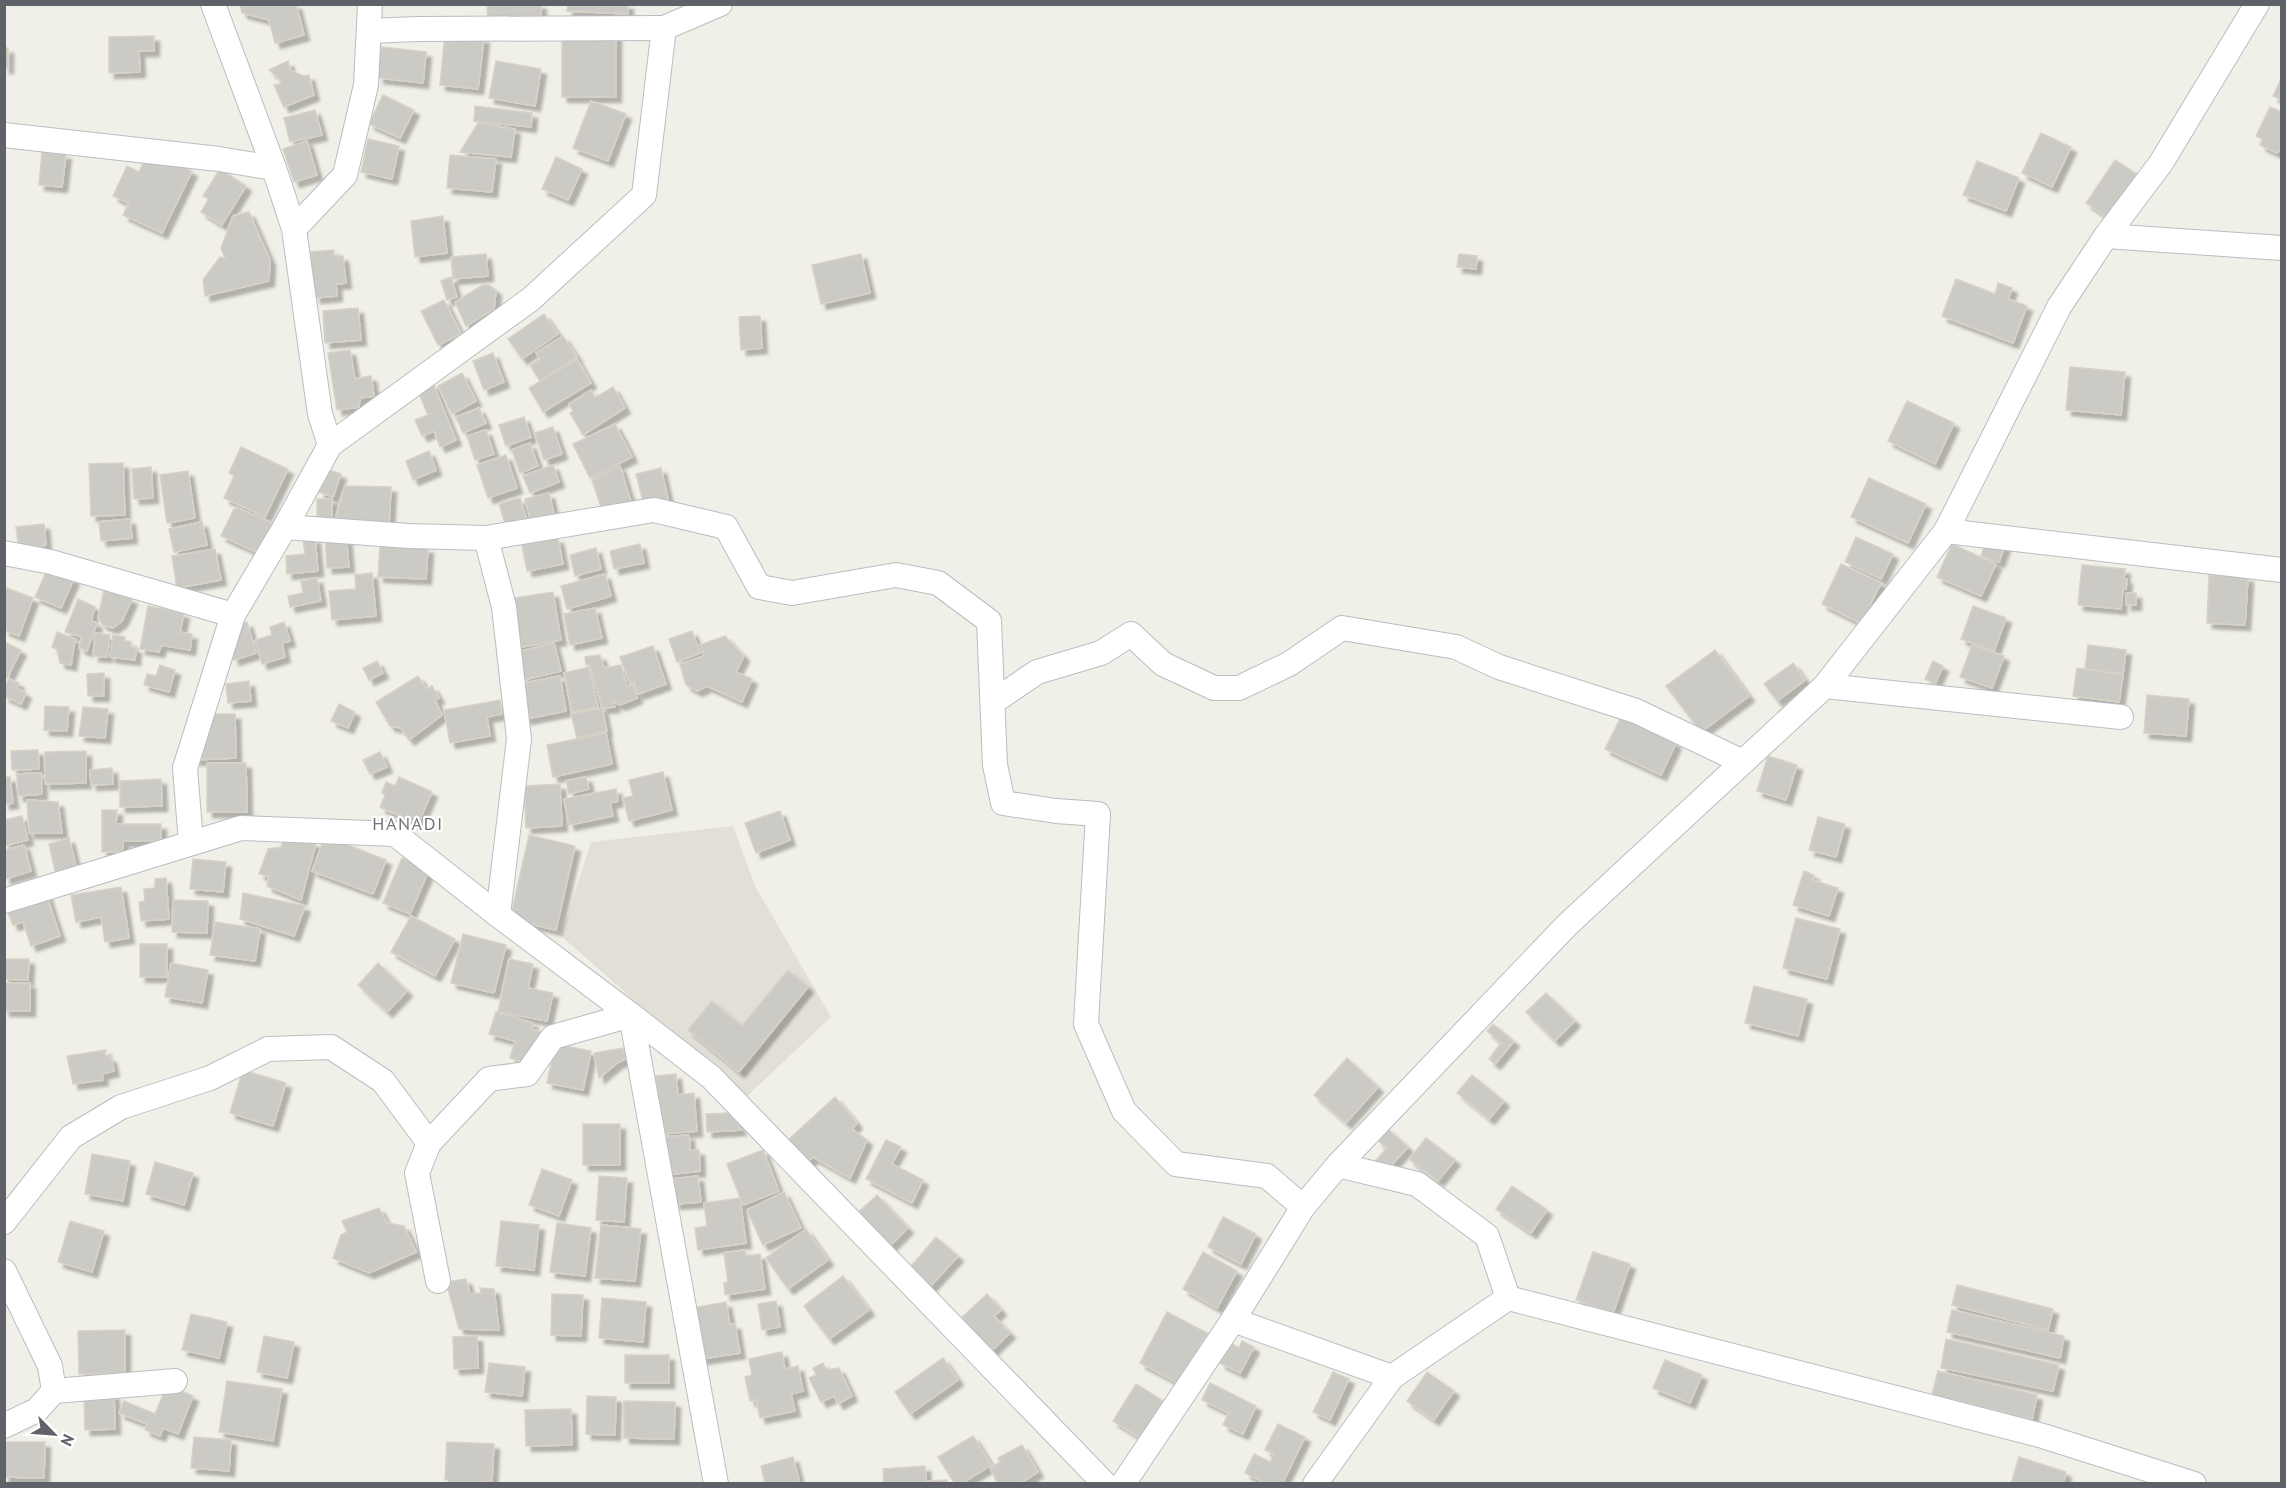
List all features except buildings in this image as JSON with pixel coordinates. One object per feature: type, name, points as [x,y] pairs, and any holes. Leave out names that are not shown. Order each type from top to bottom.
[{"type":"street","points":[[213,4],[274,168],[294,229],[320,414],[330,445]]},
{"type":"street","points":[[294,229],[345,174],[366,84],[370,4]]},
{"type":"street","points":[[369,31],[663,28],[720,4]]},
{"type":"street","points":[[1123,1484],[1233,1320],[1304,1207],[1338,1165],[1567,925],[1825,686],[1946,531],[2059,307],[2106,236],[2162,163],[2257,4]]},
{"type":"street","points":[[191,843],[185,768],[233,615],[330,445],[531,299],[644,195],[663,28]]},
{"type":"street","points":[[4,135],[219,159],[274,168]]},
{"type":"street","points":[[2106,236],[2282,248]]},
{"type":"street","points":[[285,527],[409,536],[486,538],[654,510],[726,527],[759,587],[792,593],[896,575],[938,583],[989,621],[995,765],[1003,803],[1056,811],[1098,814],[1086,1024],[1124,1111],[1176,1164],[1267,1176],[1304,1207]]},
{"type":"street","points":[[1946,531],[2282,570]]},
{"type":"street","points":[[486,538],[504,607],[519,739],[498,915]]},
{"type":"street","points":[[4,553],[51,562],[233,615]]},
{"type":"street","points":[[993,702],[1036,672],[1101,653],[1131,634],[1163,664],[1214,688],[1239,688],[1289,663],[1342,628],[1456,647],[1500,667],[1636,711],[1743,762]]},
{"type":"street","points":[[1825,686],[2121,717]]},
{"type":"street","points":[[4,901],[241,828],[395,834],[711,1077],[1105,1484]]},
{"type":"street","points":[[438,1281],[417,1173],[429,1143],[489,1079],[527,1074],[553,1037],[631,1015]]},
{"type":"street","points":[[631,1015],[716,1484]]},
{"type":"street","points":[[4,1222],[71,1137],[121,1107],[210,1077],[268,1049],[331,1047],[383,1081],[429,1143]]},
{"type":"street","points":[[1338,1165],[1417,1184],[1487,1236],[1508,1298]]},
{"type":"street","points":[[4,1271],[50,1366],[54,1391]]},
{"type":"street","points":[[1315,1484],[1392,1377],[1508,1298],[2043,1436],[2194,1484]]},
{"type":"street","points":[[1233,1320],[1392,1377]]},
{"type":"street","points":[[4,1426],[37,1410],[54,1391],[175,1381]]},
{"type":"shaded area","points":[[733,826],[755,886],[831,1017],[745,1098],[561,936],[591,842]]},
{"type":"district","name":"HANADI","points":[[408,823]]}]
